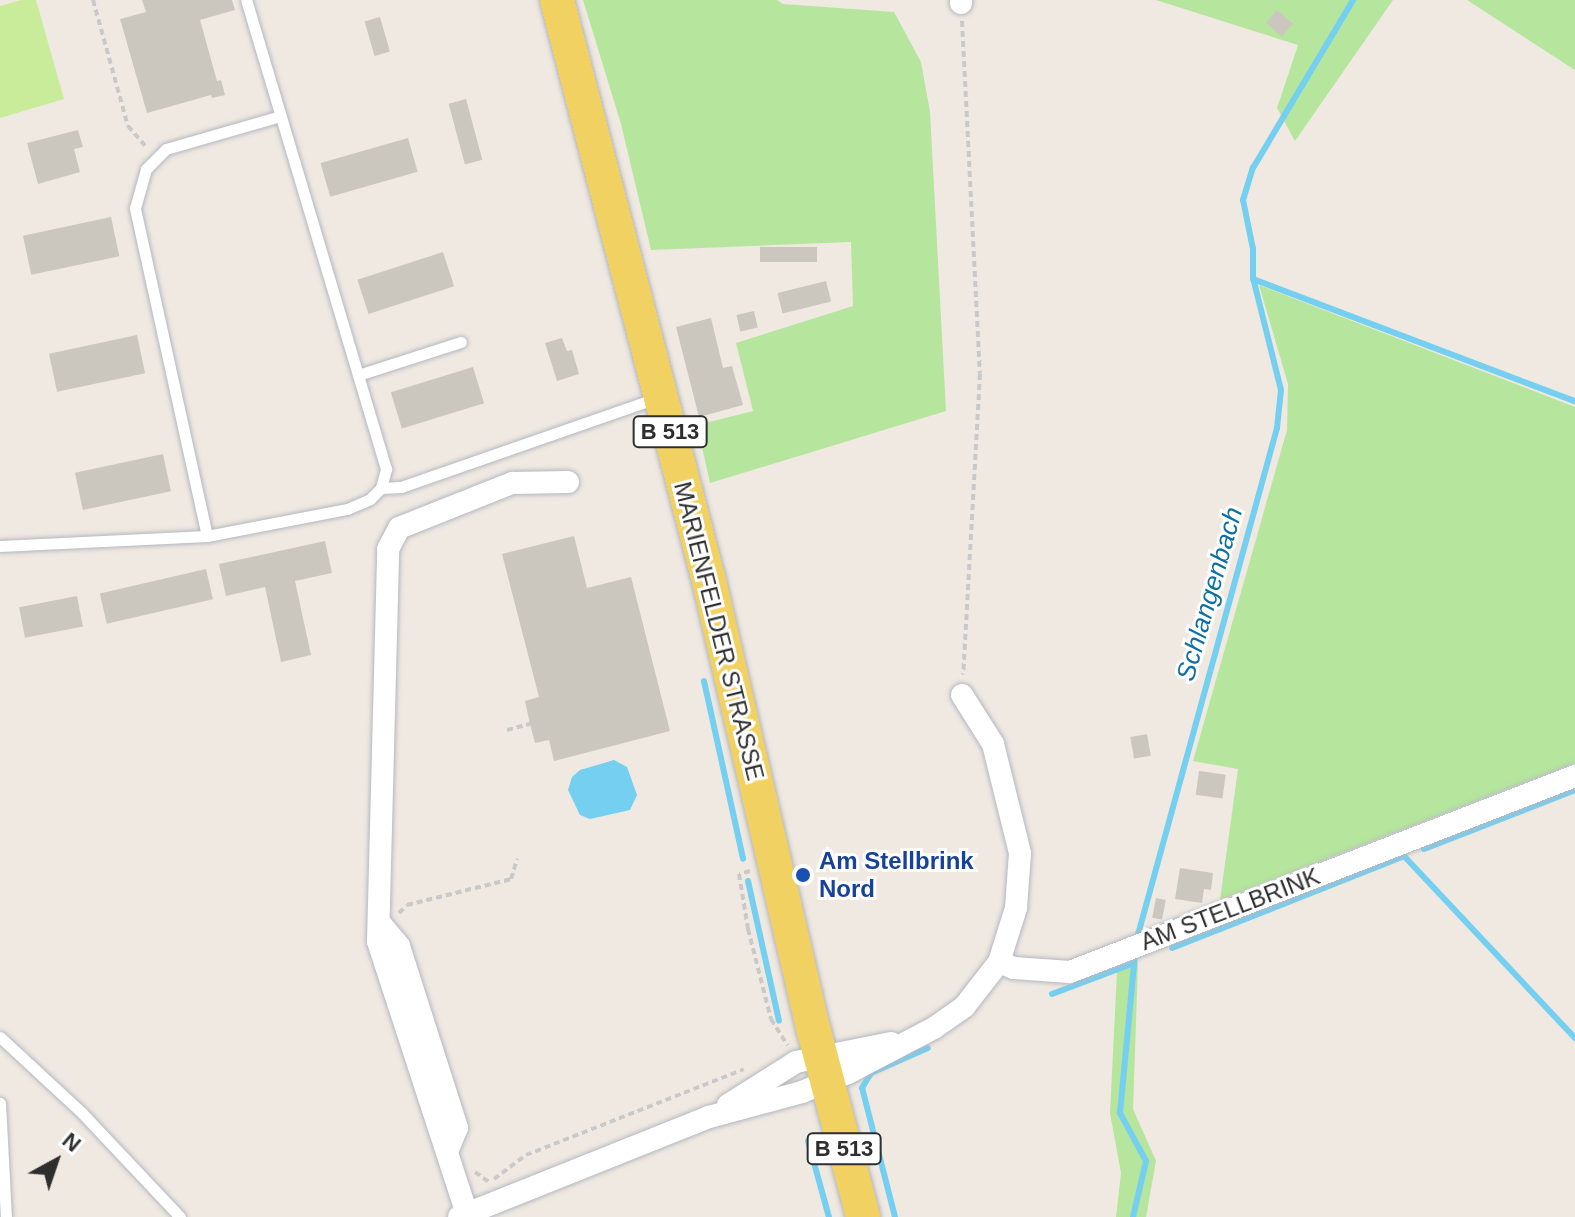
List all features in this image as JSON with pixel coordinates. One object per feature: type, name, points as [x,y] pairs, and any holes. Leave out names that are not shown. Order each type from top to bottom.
[{"type":"main road","name":"MARIENFELDER STRASSE","points":[[557,0],[661,397],[776,865],[807,1055],[863,1217]]},
{"type":"street","points":[[568,482],[512,483],[399,528],[388,549],[388,918],[378,941],[447,1152],[463,1211],[709,1117],[807,1055],[904,1041],[934,1028],[964,1007],[999,962],[1016,908],[1020,853],[993,744],[962,695]]},
{"type":"street","name":"AM STELLBRINK","points":[[999,962],[1014,968],[1070,972],[1575,776]]},
{"type":"lane","points":[[0,546],[207,536],[347,509],[370,499],[381,488],[386,469],[246,0]]},
{"type":"lane","points":[[207,536],[135,208],[146,169],[166,149],[280,116]]},
{"type":"lane","points":[[358,375],[461,342]]},
{"type":"lane","points":[[381,488],[401,487],[661,397]]},
{"type":"lane","points":[[0,1037],[82,1113],[180,1217]]},
{"type":"lane","points":[[0,1103],[6,1217]]},
{"type":"path","points":[[93,0],[128,126],[157,158]]},
{"type":"path","points":[[961,1],[980,374],[962,695]]},
{"type":"path","points":[[507,730],[530,724]]},
{"type":"path","points":[[388,918],[407,905],[511,879],[517,859]]},
{"type":"path","points":[[776,865],[739,874],[748,929],[771,1019],[807,1055]]},
{"type":"path","points":[[779,1057],[807,1055]]},
{"type":"path","points":[[463,1211],[526,1155],[740,1070],[752,1069]]},
{"type":"green space","points":[[21,0],[36,0],[64,99],[0,118],[0,6]]},
{"type":"green space","points":[[583,0],[777,0],[783,4],[894,12],[921,62],[930,112],[946,411],[710,483],[697,425],[753,411],[736,343],[853,306],[851,242],[651,250],[621,124]]},
{"type":"green space","points":[[1156,0],[1393,0],[1295,141],[1277,108],[1298,45]]},
{"type":"green space","points":[[1467,0],[1575,0],[1575,70]]},
{"type":"green space","points":[[1259,285],[1575,407],[1575,763],[1220,900],[1238,769],[1193,761],[1287,430],[1288,384]]},
{"type":"green space","points":[[1138,964],[1133,1109],[1156,1161],[1146,1217],[1116,1217],[1121,1173],[1110,1113],[1117,972]]},
{"type":"water","points":[[614,760],[627,767],[637,795],[630,810],[590,819],[580,815],[568,790],[572,777],[580,770]]},
{"type":"building","points":[[142,0],[232,0],[235,10],[200,20],[217,81],[221,80],[225,95],[212,98],[211,95],[147,113],[120,19],[146,12]]},
{"type":"building","points":[[1277,10],[1293,24],[1282,37],[1266,23]]},
{"type":"building","points":[[380,17],[390,52],[375,56],[365,21]]},
{"type":"building","points":[[466,99],[482,160],[465,165],[449,104]]},
{"type":"building","points":[[78,130],[83,147],[74,149],[80,172],[38,184],[27,143]]},
{"type":"building","points":[[408,138],[418,172],[330,197],[321,163]]},
{"type":"building","points":[[111,217],[119,256],[31,275],[23,236]]},
{"type":"building","points":[[760,247],[817,247],[817,262],[760,262]]},
{"type":"building","points":[[443,252],[454,286],[369,314],[357,280]]},
{"type":"building","points":[[826,281],[831,301],[783,313],[777,293]]},
{"type":"building","points":[[754,311],[758,328],[740,332],[736,315]]},
{"type":"building","points":[[711,318],[723,368],[732,366],[743,405],[699,417],[676,327]]},
{"type":"building","points":[[137,335],[145,373],[57,392],[49,354]]},
{"type":"building","points":[[562,338],[567,351],[572,350],[579,374],[557,381],[545,343]]},
{"type":"building","points":[[473,367],[484,403],[402,428],[391,392]]},
{"type":"building","points":[[163,454],[171,491],[83,510],[75,473]]},
{"type":"building","points":[[574,536],[587,588],[631,577],[670,731],[554,761],[549,740],[535,743],[530,724],[525,701],[539,697],[502,554]]},
{"type":"building","points":[[325,541],[332,573],[295,581],[311,655],[281,662],[265,587],[226,596],[219,564]]},
{"type":"building","points":[[206,569],[213,599],[107,624],[100,594]]},
{"type":"building","points":[[77,596],[83,626],[25,638],[19,607]]},
{"type":"building","points":[[1147,734],[1151,756],[1134,759],[1130,737]]},
{"type":"building","points":[[1199,771],[1226,775],[1222,799],[1196,795]]},
{"type":"building","points":[[1180,868],[1213,873],[1211,890],[1204,889],[1202,903],[1175,899]]},
{"type":"building","points":[[1156,898],[1166,900],[1162,920],[1152,918]]},
{"type":"waterway","name":"Schlangenbach","points":[[1136,942],[1277,428],[1281,390],[1253,278],[1253,249],[1243,200],[1253,168],[1353,0]]},
{"type":"waterway","points":[[1253,279],[1575,401]]},
{"type":"waterway","points":[[704,681],[743,859]]},
{"type":"waterway","points":[[1424,849],[1575,790]]},
{"type":"waterway","points":[[1172,948],[1404,856],[1575,1038]]},
{"type":"waterway","points":[[748,881],[779,1021]]},
{"type":"waterway","name":"Schlangenbach","points":[[1133,1217],[1146,1161],[1120,1113],[1135,953]]},
{"type":"waterway","points":[[1052,994],[1134,963]]},
{"type":"waterway","points":[[895,1217],[862,1088],[871,1073],[928,1048]]},
{"type":"waterway","points":[[808,1141],[829,1217]]},
{"type":"place","name":"Am Stellbrink Nord","points":[[803,875]]}]
